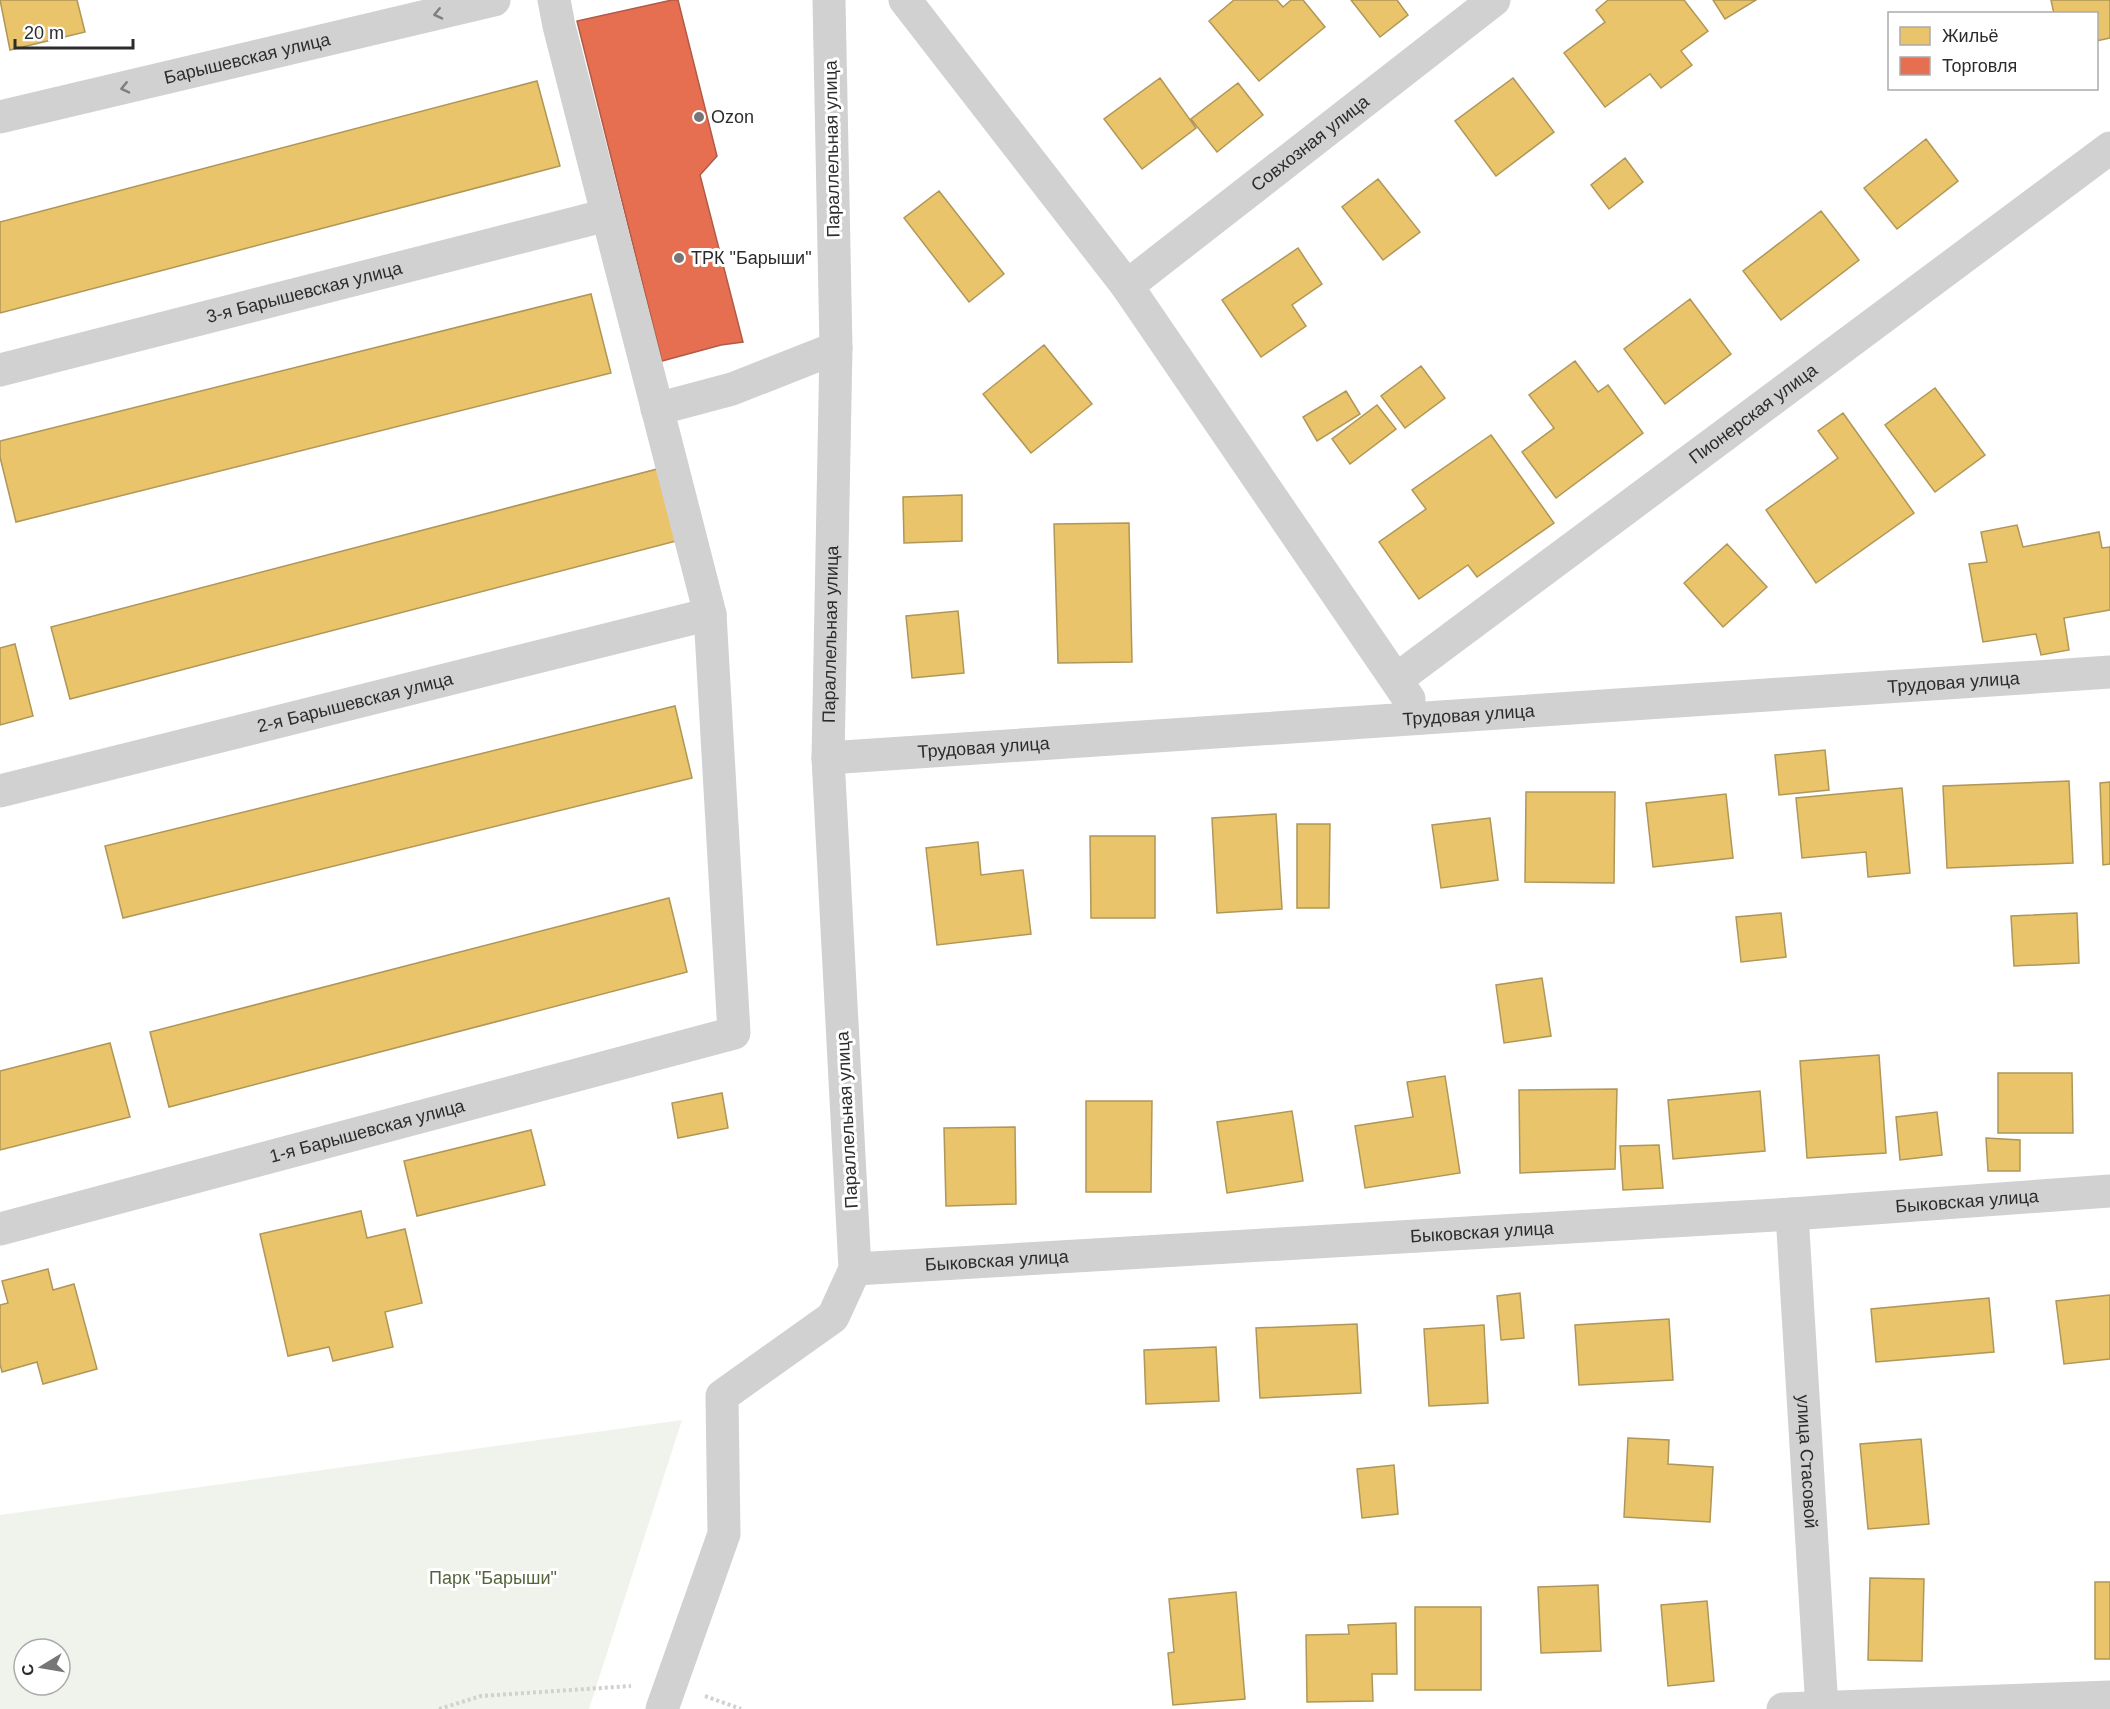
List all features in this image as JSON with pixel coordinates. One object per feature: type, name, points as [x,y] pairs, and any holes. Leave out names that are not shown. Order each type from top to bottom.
[{"type":"street","name":"Барышевская улица","points":[[0,117],[494,0]]},
{"type":"street","points":[[554,0],[710,614]]},
{"type":"street","name":"Параллельная улица","points":[[830,0],[836,348],[828,758],[855,1269]]},
{"type":"street","points":[[905,0],[1127,286],[1422,718]]},
{"type":"street","name":"Совхозная улица","points":[[1127,286],[1494,0]]},
{"type":"street","name":"Пионерская улица","points":[[1397,680],[2110,148]]},
{"type":"street","name":"3-я Барышевская улица","points":[[0,370],[607,215]]},
{"type":"street","points":[[657,409],[732,388],[836,348]]},
{"type":"street","name":"2-я Барышевская улица","points":[[0,791],[710,614]]},
{"type":"street","name":"1-я Барышевская улица","points":[[0,1229],[734,1033],[710,614]]},
{"type":"street","name":"Трудовая улица","points":[[828,758],[2110,672]]},
{"type":"street","name":"Быковская улица","points":[[855,1269],[1792,1214],[2110,1191]]},
{"type":"street","name":"улица Стасовой","points":[[1792,1214],[1822,1708]]},
{"type":"street","points":[[667,1696],[724,1534],[723,1395],[833,1317],[855,1269]]},
{"type":"street","points":[[1783,1709],[2110,1697]]},
{"type":"path","points":[[439,1709],[481,1696],[667,1696]]},
{"type":"green space","name":"Парк \"Барыши\"","points":[[682,1420],[589,1709],[0,1709],[0,1515]]},
{"type":"building: Жильё","points":[[0,0],[77,0],[85,32],[10,50]]},
{"type":"building: Жильё","points":[[1234,0],[1277,0],[1283,7],[1291,0],[1303,0],[1325,27],[1259,81],[1209,21]]},
{"type":"building: Жильё","points":[[1351,0],[1397,0],[1408,15],[1380,37]]},
{"type":"building: Жильё","points":[[1608,0],[1684,0],[1708,31],[1681,51],[1692,65],[1661,88],[1650,74],[1605,107],[1564,53],[1605,22],[1596,10]]},
{"type":"building: Жильё","points":[[1713,0],[1756,0],[1725,19]]},
{"type":"building: Жильё","points":[[2051,0],[2110,0],[2110,38],[2098,41],[2098,12],[2054,12]]},
{"type":"building: Жильё","points":[[1160,78],[1196,128],[1142,169],[1104,119]]},
{"type":"building: Жильё","points":[[1513,78],[1554,132],[1496,176],[1455,121]]},
{"type":"building: Жильё","points":[[537,81],[560,166],[0,313],[0,222]]},
{"type":"building: Жильё","points":[[1238,83],[1263,115],[1217,152],[1191,119]]},
{"type":"building: Жильё","points":[[1926,139],[1958,181],[1897,229],[1864,188]]},
{"type":"building: Жильё","points":[[1625,158],[1643,182],[1609,209],[1591,185]]},
{"type":"building: Жильё","points":[[1378,179],[1420,232],[1383,260],[1342,207]]},
{"type":"building: Жильё","points":[[939,191],[1004,274],[969,302],[904,218]]},
{"type":"building: Жильё","points":[[1821,211],[1859,260],[1781,320],[1743,271]]},
{"type":"building: Жильё","points":[[1298,248],[1322,284],[1292,305],[1306,326],[1261,357],[1222,300]]},
{"type":"building: Жильё","points":[[591,294],[611,373],[16,522],[0,457],[0,441]]},
{"type":"building: Жильё","points":[[1690,299],[1731,354],[1665,404],[1624,349]]},
{"type":"building: Жильё","points":[[1044,345],[1092,404],[1031,453],[983,394]]},
{"type":"building: Жильё","points":[[1575,361],[1598,392],[1608,385],[1643,433],[1556,498],[1522,452],[1554,428],[1529,395]]},
{"type":"building: Жильё","points":[[1421,366],[1445,398],[1405,428],[1381,396]]},
{"type":"building: Жильё","points":[[1935,388],[1985,455],[1935,492],[1885,425]]},
{"type":"building: Жильё","points":[[1346,391],[1360,414],[1317,441],[1303,417]]},
{"type":"building: Жильё","points":[[1377,405],[1396,429],[1350,464],[1332,439]]},
{"type":"building: Жильё","points":[[1843,413],[1914,513],[1816,583],[1766,510],[1838,458],[1818,431]]},
{"type":"building: Жильё","points":[[1491,435],[1554,523],[1477,577],[1468,565],[1419,599],[1379,542],[1426,509],[1412,490]]},
{"type":"building: Жильё","points":[[661,468],[680,540],[70,699],[51,627]]},
{"type":"building: Жильё","points":[[962,495],[962,541],[904,543],[903,497]]},
{"type":"building: Жильё","points":[[1129,523],[1132,662],[1058,663],[1054,524]]},
{"type":"building: Жильё","points":[[2017,525],[2023,547],[2099,532],[2102,548],[2110,547],[2110,610],[2064,618],[2069,650],[2041,655],[2036,634],[1983,642],[1969,564],[1987,562],[1981,532]]},
{"type":"building: Жильё","points":[[1727,544],[1767,587],[1723,627],[1684,583]]},
{"type":"building: Жильё","points":[[958,611],[964,673],[912,678],[906,616]]},
{"type":"building: Жильё","points":[[15,644],[33,716],[0,725],[0,648]]},
{"type":"building: Жильё","points":[[675,706],[692,778],[123,918],[105,846]]},
{"type":"building: Жильё","points":[[1825,750],[1829,790],[1779,795],[1775,755]]},
{"type":"building: Жильё","points":[[2069,781],[2073,863],[1947,868],[1943,786]]},
{"type":"building: Жильё","points":[[2110,782],[2110,864],[2103,865],[2100,783]]},
{"type":"building: Жильё","points":[[1902,788],[1910,873],[1868,877],[1866,852],[1802,858],[1796,798]]},
{"type":"building: Жильё","points":[[1526,792],[1615,792],[1614,883],[1525,882]]},
{"type":"building: Жильё","points":[[1726,794],[1733,858],[1653,867],[1646,803]]},
{"type":"building: Жильё","points":[[1276,814],[1282,909],[1217,913],[1212,818]]},
{"type":"building: Жильё","points":[[1490,818],[1498,880],[1441,888],[1432,825]]},
{"type":"building: Жильё","points":[[1297,824],[1330,824],[1329,908],[1297,908]]},
{"type":"building: Жильё","points":[[1090,836],[1155,836],[1155,918],[1091,918]]},
{"type":"building: Жильё","points":[[978,842],[981,875],[1023,870],[1031,934],[937,945],[926,848]]},
{"type":"building: Жильё","points":[[669,898],[687,972],[169,1107],[150,1032]]},
{"type":"building: Жильё","points":[[1781,913],[1786,957],[1741,962],[1736,917]]},
{"type":"building: Жильё","points":[[2077,913],[2079,963],[2014,966],[2011,916]]},
{"type":"building: Жильё","points":[[1542,978],[1551,1036],[1504,1043],[1496,985]]},
{"type":"building: Жильё","points":[[110,1043],[130,1117],[0,1150],[0,1071]]},
{"type":"building: Жильё","points":[[1879,1055],[1886,1153],[1807,1158],[1800,1061]]},
{"type":"building: Жильё","points":[[1998,1073],[2072,1073],[2073,1133],[1998,1133]]},
{"type":"building: Жильё","points":[[1445,1076],[1460,1173],[1365,1188],[1355,1126],[1413,1117],[1407,1082]]},
{"type":"building: Жильё","points":[[1617,1089],[1615,1169],[1520,1173],[1519,1090]]},
{"type":"building: Жильё","points":[[1760,1091],[1765,1151],[1673,1159],[1668,1100]]},
{"type":"building: Жильё","points":[[722,1093],[728,1128],[678,1138],[672,1103]]},
{"type":"building: Жильё","points":[[1086,1101],[1152,1101],[1151,1192],[1086,1192]]},
{"type":"building: Жильё","points":[[1292,1111],[1303,1181],[1227,1193],[1217,1122]]},
{"type":"building: Жильё","points":[[1937,1112],[1942,1155],[1900,1160],[1896,1117]]},
{"type":"building: Жильё","points":[[1015,1127],[1016,1204],[946,1206],[944,1128]]},
{"type":"building: Жильё","points":[[531,1130],[545,1185],[417,1216],[404,1161]]},
{"type":"building: Жильё","points":[[1986,1138],[2020,1140],[2020,1171],[1988,1171]]},
{"type":"building: Жильё","points":[[1659,1145],[1663,1188],[1623,1190],[1620,1146]]},
{"type":"building: Жильё","points":[[361,1211],[367,1238],[405,1229],[422,1303],[385,1312],[393,1347],[333,1361],[329,1347],[288,1356],[260,1234]]},
{"type":"building: Жильё","points":[[48,1269],[53,1290],[74,1284],[97,1369],[43,1384],[37,1362],[2,1372],[0,1305],[8,1303],[2,1281]]},
{"type":"building: Жильё","points":[[1520,1293],[1524,1338],[1501,1340],[1497,1296]]},
{"type":"building: Жильё","points":[[2110,1295],[2110,1359],[2064,1364],[2056,1301]]},
{"type":"building: Жильё","points":[[1989,1298],[1994,1352],[1876,1362],[1871,1309]]},
{"type":"building: Жильё","points":[[1669,1319],[1673,1380],[1579,1385],[1575,1325]]},
{"type":"building: Жильё","points":[[1357,1324],[1361,1393],[1260,1398],[1256,1328]]},
{"type":"building: Жильё","points":[[1484,1325],[1488,1403],[1429,1406],[1424,1329]]},
{"type":"building: Жильё","points":[[1216,1347],[1219,1401],[1146,1404],[1144,1350]]},
{"type":"building: Жильё","points":[[1628,1438],[1669,1440],[1668,1464],[1713,1467],[1710,1522],[1624,1517]]},
{"type":"building: Жильё","points":[[1921,1439],[1929,1524],[1868,1529],[1860,1444]]},
{"type":"building: Жильё","points":[[1394,1465],[1398,1514],[1362,1518],[1357,1469]]},
{"type":"building: Жильё","points":[[1870,1578],[1924,1579],[1922,1661],[1868,1660]]},
{"type":"building: Жильё","points":[[2095,1582],[2110,1582],[2110,1659],[2095,1659]]},
{"type":"building: Жильё","points":[[1598,1585],[1601,1651],[1541,1653],[1538,1587]]},
{"type":"building: Жильё","points":[[1236,1592],[1245,1699],[1173,1705],[1168,1653],[1174,1652],[1169,1599]]},
{"type":"building: Жильё","points":[[1707,1601],[1714,1681],[1668,1686],[1661,1605]]},
{"type":"building: Жильё","points":[[1415,1607],[1481,1607],[1481,1690],[1415,1690]]},
{"type":"building: Жильё","points":[[1396,1623],[1397,1674],[1372,1674],[1373,1701],[1307,1702],[1306,1635],[1349,1634],[1348,1625]]},
{"type":"building: Торговля","name":"ТРК \"Барыши\"","points":[[678,0],[717,156],[700,175],[743,342],[721,345],[662,361],[577,21]]},
{"type":"place","name":"Ozon","points":[[699,117]]},
{"type":"place","name":"ТРК \"Барыши\"","points":[[679,258]]}]
